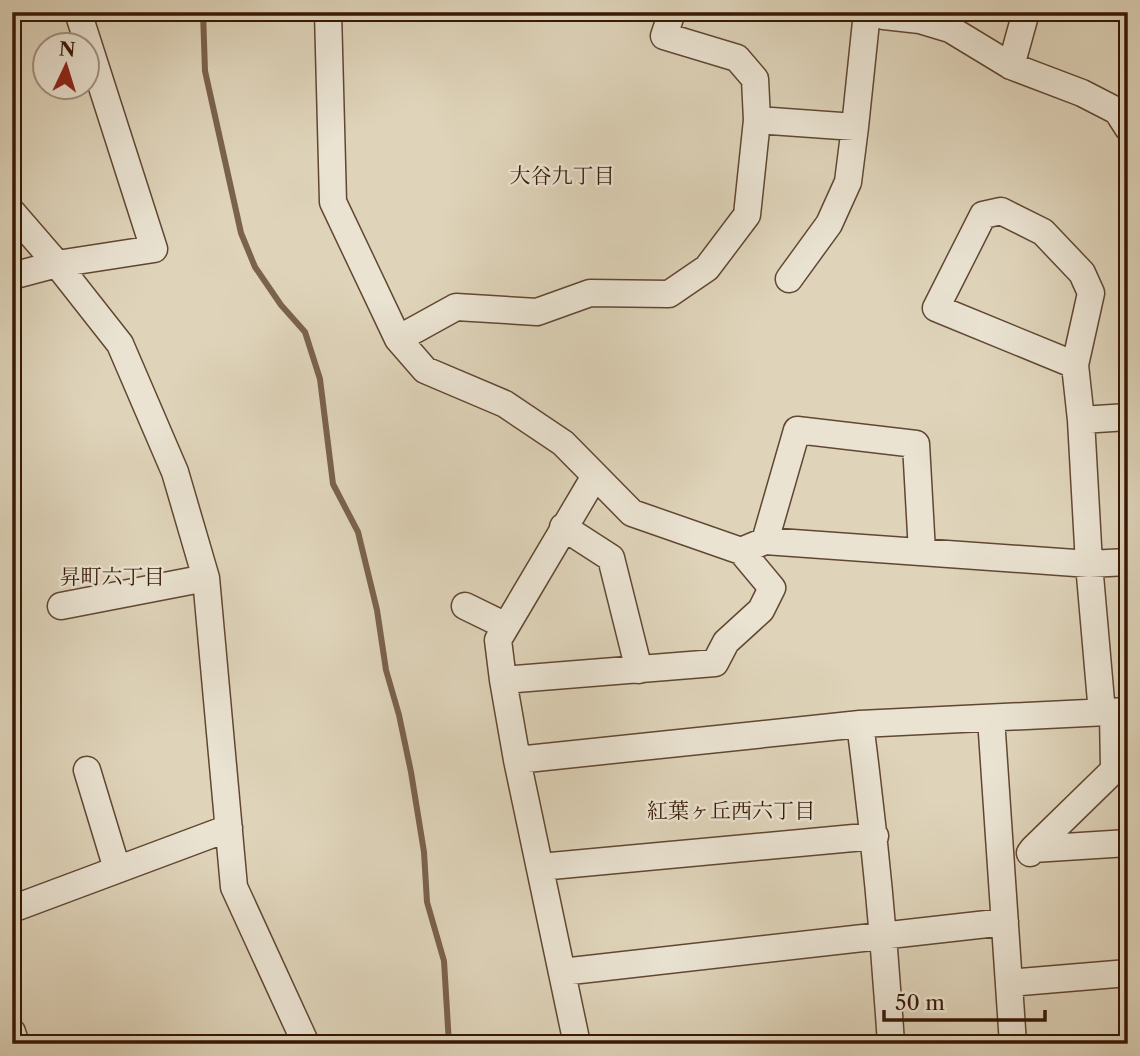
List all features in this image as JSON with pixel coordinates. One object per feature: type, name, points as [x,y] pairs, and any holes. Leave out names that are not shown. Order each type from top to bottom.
[{"type":"street","points":[[12,276],[57,264],[155,249],[78,12]]},
{"type":"street","points":[[328,12],[333,202],[398,339],[425,370],[505,404],[563,443],[632,513],[741,551],[772,588],[761,610],[726,642],[715,663],[503,680]]},
{"type":"street","points":[[398,339],[456,307],[537,312],[590,293],[669,294],[707,268],[747,215],[757,120],[755,79],[737,58],[664,36],[672,12]]},
{"type":"street","points":[[789,279],[829,224],[848,183],[867,12]]},
{"type":"street","points":[[875,12],[920,20],[950,29],[1011,66],[1082,93],[1116,111],[1128,128]]},
{"type":"street","points":[[1011,66],[1027,12]]},
{"type":"street","points":[[757,120],[855,127]]},
{"type":"street","points":[[1002,879],[1114,770],[1114,712],[1089,564],[1081,420],[1075,365],[1091,293],[1082,273],[1043,232],[1001,211],[983,215],[936,308],[1075,365]]},
{"type":"street","points":[[12,212],[120,344],[175,472],[206,578],[234,887],[306,1044]]},
{"type":"street","points":[[1081,420],[1128,417]]},
{"type":"street","points":[[765,541],[797,430],[916,444],[922,552]]},
{"type":"street","points":[[577,1044],[517,760],[498,640],[595,476]]},
{"type":"street","points":[[563,527],[611,558],[639,670]]},
{"type":"street","points":[[741,551],[765,541],[1089,564],[1128,562]]},
{"type":"street","points":[[61,606],[206,578]]},
{"type":"street","points":[[466,606],[506,626]]},
{"type":"street","points":[[517,760],[860,724],[1114,712]]},
{"type":"street","points":[[992,718],[1013,1044]]},
{"type":"street","points":[[860,724],[875,836],[891,1044]]},
{"type":"street","points":[[87,770],[117,869]]},
{"type":"street","points":[[12,909],[229,828]]},
{"type":"street","points":[[540,867],[875,836]]},
{"type":"street","points":[[1033,849],[1128,843]]},
{"type":"street","points":[[562,972],[1005,922]]},
{"type":"street","points":[[1009,983],[1128,974]]},
{"type":"street","points":[[12,1032],[16,1044]]},
{"type":"waterway","points":[[203,12],[205,71],[241,233],[255,267],[281,305],[305,332],[320,379],[333,484],[358,532],[377,610],[386,670],[411,772],[424,852],[427,902],[444,961],[449,1044]]},
{"type":"district","name":"大谷九丁目","points":[[562,176]]},
{"type":"district","name":"昇町六丁目","points":[[112,577]]},
{"type":"district","name":"紅葉ヶ丘西六丁目","points":[[731,811]]}]
